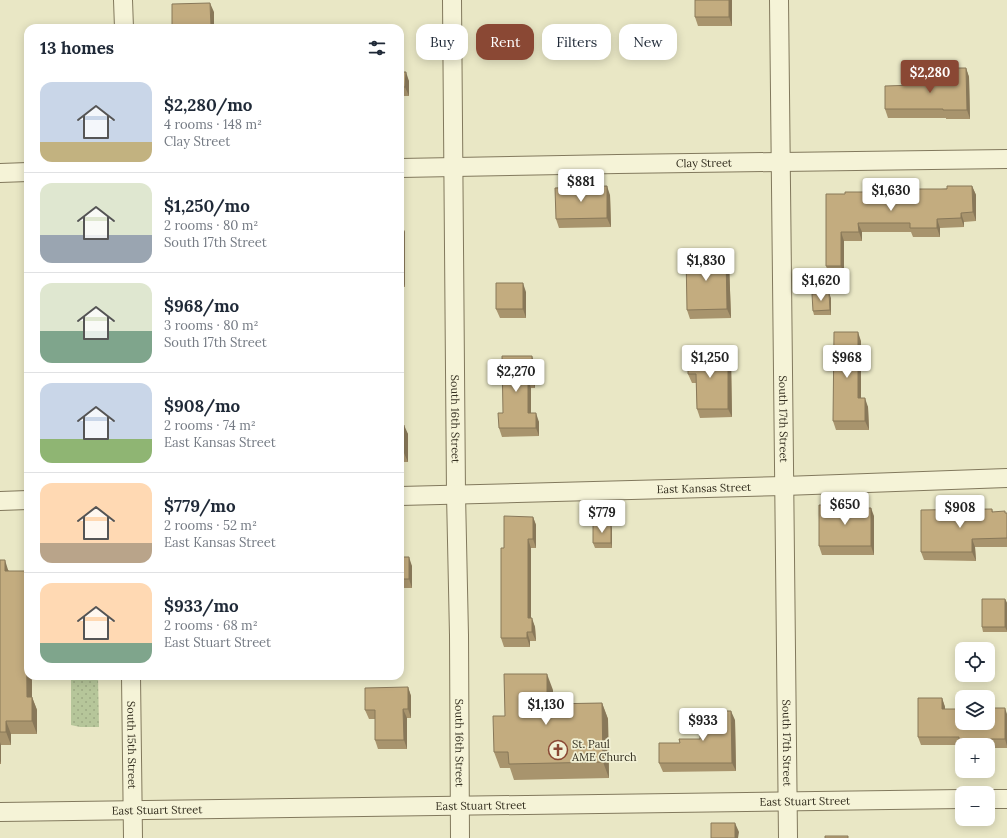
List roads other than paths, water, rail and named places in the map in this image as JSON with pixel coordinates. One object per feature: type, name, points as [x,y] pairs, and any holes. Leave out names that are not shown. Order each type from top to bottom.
[{"type":"street","points":[[123,0],[124,24]]},
{"type":"street","name":"South 16th Street","points":[[452,0],[460,838]]},
{"type":"street","name":"South 17th Street","points":[[779,0],[788,838]]},
{"type":"street","name":"Clay Street","points":[[404,168],[1007,159]]},
{"type":"street","points":[[0,173],[24,172]]},
{"type":"street","name":"East Kansas Street","points":[[404,496],[784,486],[1007,478]]},
{"type":"street","points":[[0,501],[24,500]]},
{"type":"street","name":"South 15th Street","points":[[131,680],[133,838]]},
{"type":"street","name":"East Stuart Street","points":[[0,812],[955,799]]},
{"type":"street","points":[[995,799],[1007,799]]},
{"type":"place","name":"St. Paul AME Church","points":[[558,750]]}]
